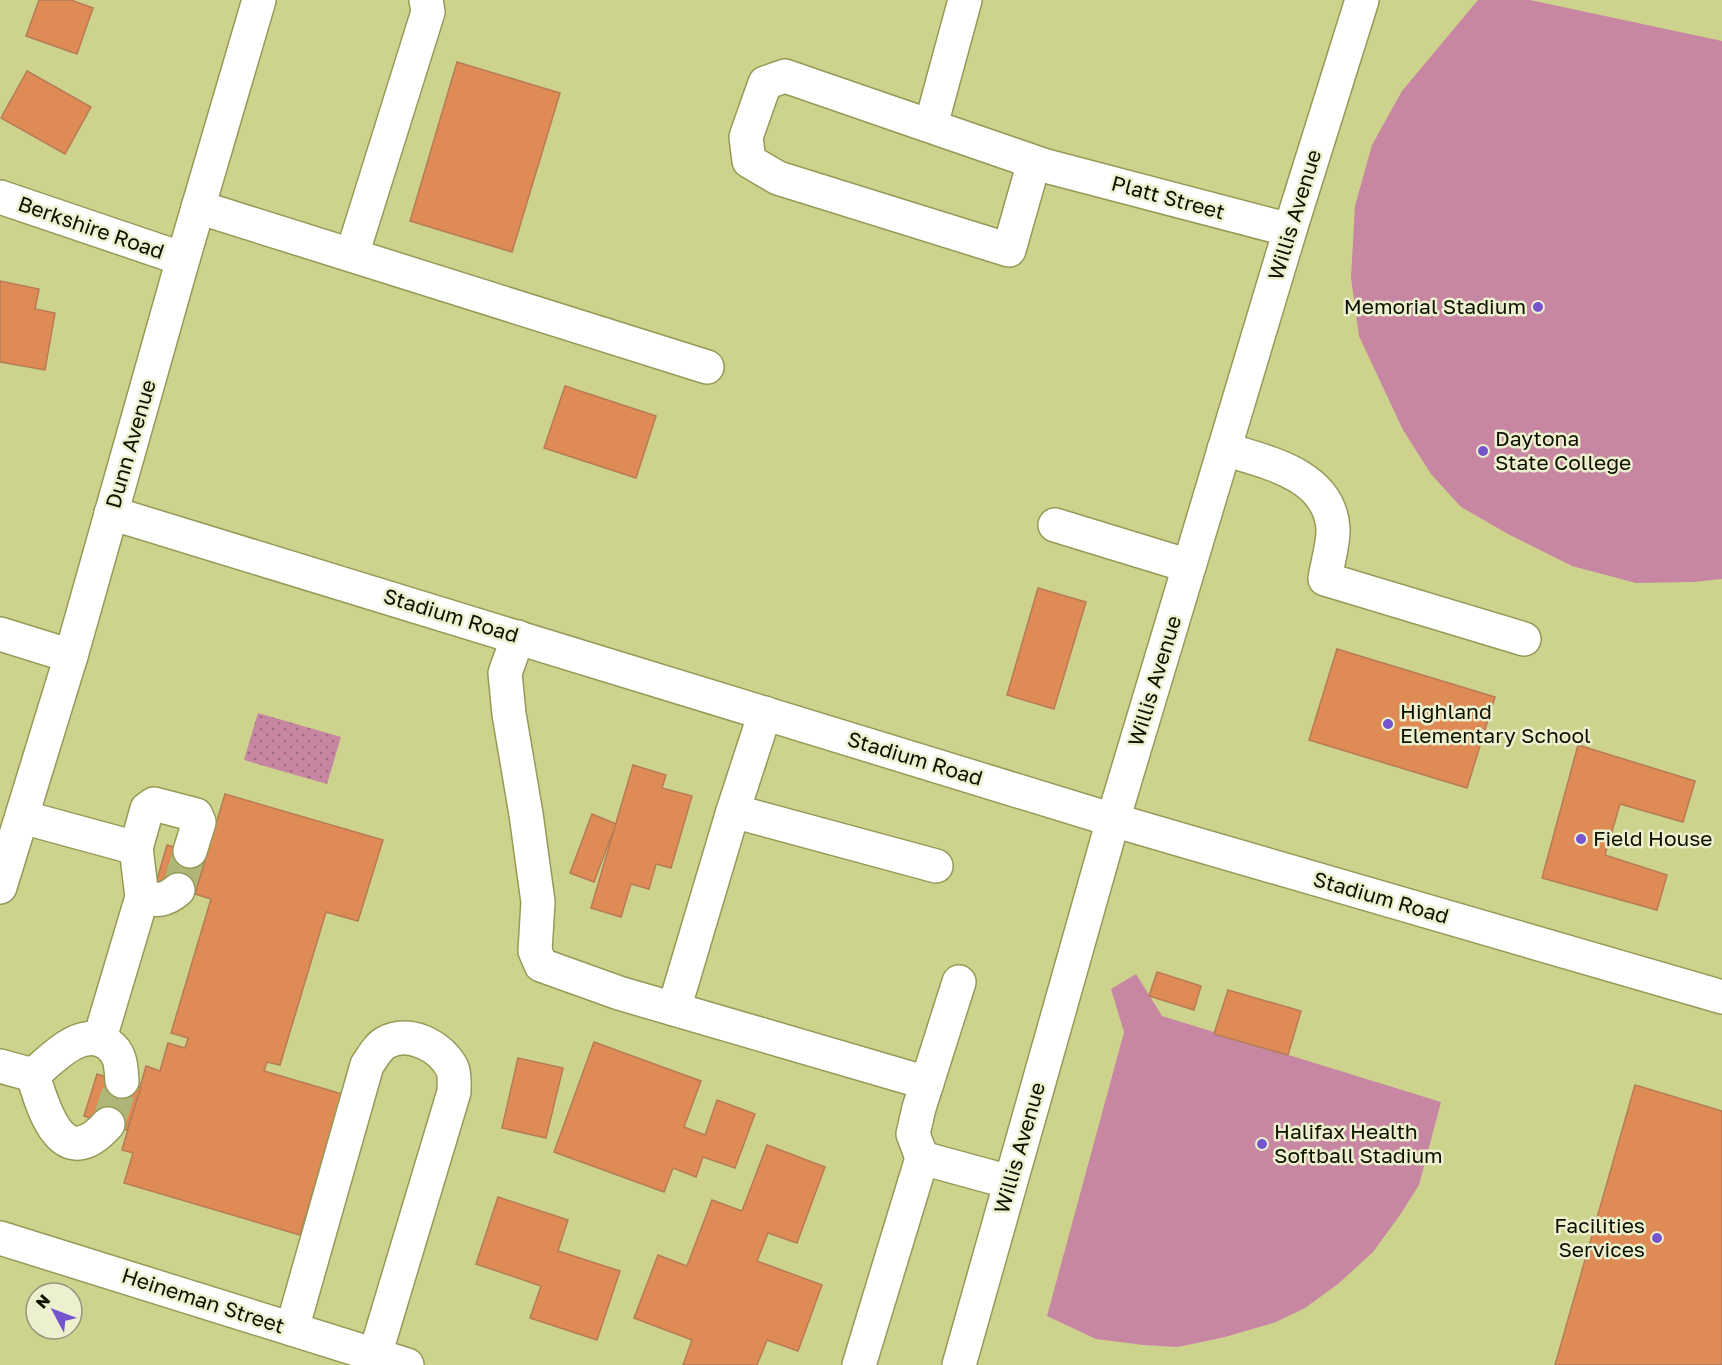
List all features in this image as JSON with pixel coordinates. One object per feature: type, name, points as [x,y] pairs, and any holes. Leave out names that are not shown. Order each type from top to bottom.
[{"type":"street","name":"Dunn Avenue","points":[[0,887],[71,656],[259,0]]},
{"type":"street","points":[[352,255],[428,12],[426,0]]},
{"type":"street","points":[[931,125],[965,0]]},
{"type":"street","name":"Willis Avenue","points":[[959,1365],[1113,820],[1290,230],[1362,0]]},
{"type":"street","name":"Platt Street","points":[[1040,164],[1009,250],[778,178],[749,161],[746,137],[765,83],[785,76],[1040,164],[1290,230]]},
{"type":"street","name":"Berkshire Road","points":[[0,197],[183,259]]},
{"type":"street","points":[[198,207],[707,367]]},
{"type":"street","points":[[1224,449],[1279,466],[1309,483],[1326,503],[1333,529],[1325,579],[1524,639]]},
{"type":"street","name":"Stadium Road","points":[[111,513],[1113,820],[1722,997]]},
{"type":"street","points":[[1055,525],[1189,566]]},
{"type":"street","points":[[0,634],[71,656]]},
{"type":"street","points":[[518,637],[505,673],[509,714],[538,902],[535,951],[541,965],[619,993],[927,1083]]},
{"type":"street","points":[[674,1009],[765,713]]},
{"type":"street","points":[[100,1038],[142,897],[136,848],[147,809],[154,804],[196,815],[199,822],[190,851]]},
{"type":"street","points":[[733,811],[936,866]]},
{"type":"street","points":[[22,817],[136,848]]},
{"type":"street","points":[[142,897],[157,901],[168,898],[178,890]]},
{"type":"street","points":[[860,1365],[922,1158],[913,1134],[959,982]]},
{"type":"street","points":[[292,1329],[367,1065],[385,1043],[408,1037],[424,1042],[442,1056],[454,1070],[454,1092],[375,1355]]},
{"type":"street","points":[[33,1075],[63,1049],[88,1038],[100,1038],[115,1049],[121,1064],[122,1081]]},
{"type":"street","points":[[0,1066],[33,1075]]},
{"type":"street","points":[[33,1075],[42,1108],[54,1131],[63,1138],[76,1143],[88,1142],[108,1124]]},
{"type":"street","points":[[922,1158],[1010,1182]]},
{"type":"street","name":"Heineman Street","points":[[0,1238],[407,1365]]},
{"type":"shaded area","name":"Memorial Stadium","points":[[1478,0],[1530,0],[1722,41],[1722,579],[1636,583],[1572,566],[1461,507],[1431,474],[1403,430],[1359,336],[1351,278],[1355,206],[1372,145],[1402,91]]},
{"type":"shaded area","points":[[258,713],[341,737],[327,784],[244,760]]},
{"type":"shaded area","name":"Halifax Health Softball Stadium","points":[[1136,974],[1162,1016],[1441,1102],[1419,1185],[1373,1252],[1338,1284],[1305,1308],[1276,1322],[1225,1337],[1178,1347],[1096,1339],[1047,1316],[1124,1032],[1111,989]]},
{"type":"building","points":[[39,0],[71,0],[93,8],[77,54],[26,36]]},
{"type":"building","points":[[457,62],[560,93],[512,252],[410,221]]},
{"type":"building","points":[[27,71],[91,107],[65,154],[1,118]]},
{"type":"building","points":[[0,281],[39,289],[35,309],[55,313],[45,370],[0,362]]},
{"type":"building","points":[[565,386],[656,416],[636,478],[544,448]]},
{"type":"building","points":[[1038,588],[1086,602],[1054,709],[1007,695]]},
{"type":"building","points":[[1337,649],[1495,697],[1467,788],[1309,740]]},
{"type":"building","name":"Field House","points":[[1578,745],[1695,781],[1683,822],[1620,804],[1605,855],[1667,875],[1657,910],[1542,878]]},
{"type":"building","points":[[633,765],[666,775],[662,788],[692,796],[671,868],[656,864],[649,889],[631,884],[621,917],[591,908]]},
{"type":"building","points":[[225,794],[383,840],[358,921],[326,912],[280,1065],[267,1062],[264,1071],[342,1094],[300,1235],[124,1183],[133,1153],[122,1150],[146,1066],[160,1071],[168,1043],[185,1048],[188,1038],[171,1033],[211,899],[195,894]]},
{"type":"building","points":[[592,814],[616,824],[594,882],[570,873]]},
{"type":"building","points":[[167,845],[206,856],[195,894],[156,883]]},
{"type":"building","points":[[1157,972],[1201,986],[1194,1010],[1149,996]]},
{"type":"building","points":[[1228,990],[1301,1011],[1288,1055],[1214,1034]]},
{"type":"building","points":[[594,1042],[701,1081],[684,1127],[705,1135],[717,1100],[755,1114],[735,1168],[703,1157],[696,1177],[673,1168],[664,1192],[554,1152]]},
{"type":"building","points":[[518,1058],[563,1068],[546,1138],[502,1128]]},
{"type":"building","points":[[97,1074],[141,1087],[127,1130],[84,1116]]},
{"type":"building","name":"Facilities Services","points":[[1635,1085],[1722,1111],[1722,1365],[1555,1365]]},
{"type":"building","points":[[767,1145],[825,1167],[797,1243],[768,1233],[757,1261],[822,1285],[798,1351],[767,1340],[757,1365],[683,1365],[692,1340],[634,1318],[658,1255],[687,1266],[712,1200],[742,1211]]},
{"type":"building","points":[[498,1197],[568,1220],[558,1251],[620,1271],[597,1340],[530,1318],[541,1286],[476,1264]]},
{"type":"tunnel","points":[[178,890],[190,851]]},
{"type":"tunnel","points":[[108,1124],[122,1081]]},
{"type":"place","name":"Memorial Stadium","points":[[1538,307]]},
{"type":"place","name":"Daytona State College","points":[[1483,451]]},
{"type":"place","name":"Highland Elementary School","points":[[1388,724]]},
{"type":"place","name":"Field House","points":[[1581,839]]},
{"type":"place","name":"Halifax Health Softball Stadium","points":[[1262,1144]]},
{"type":"place","name":"Facilities Services","points":[[1657,1238]]}]
